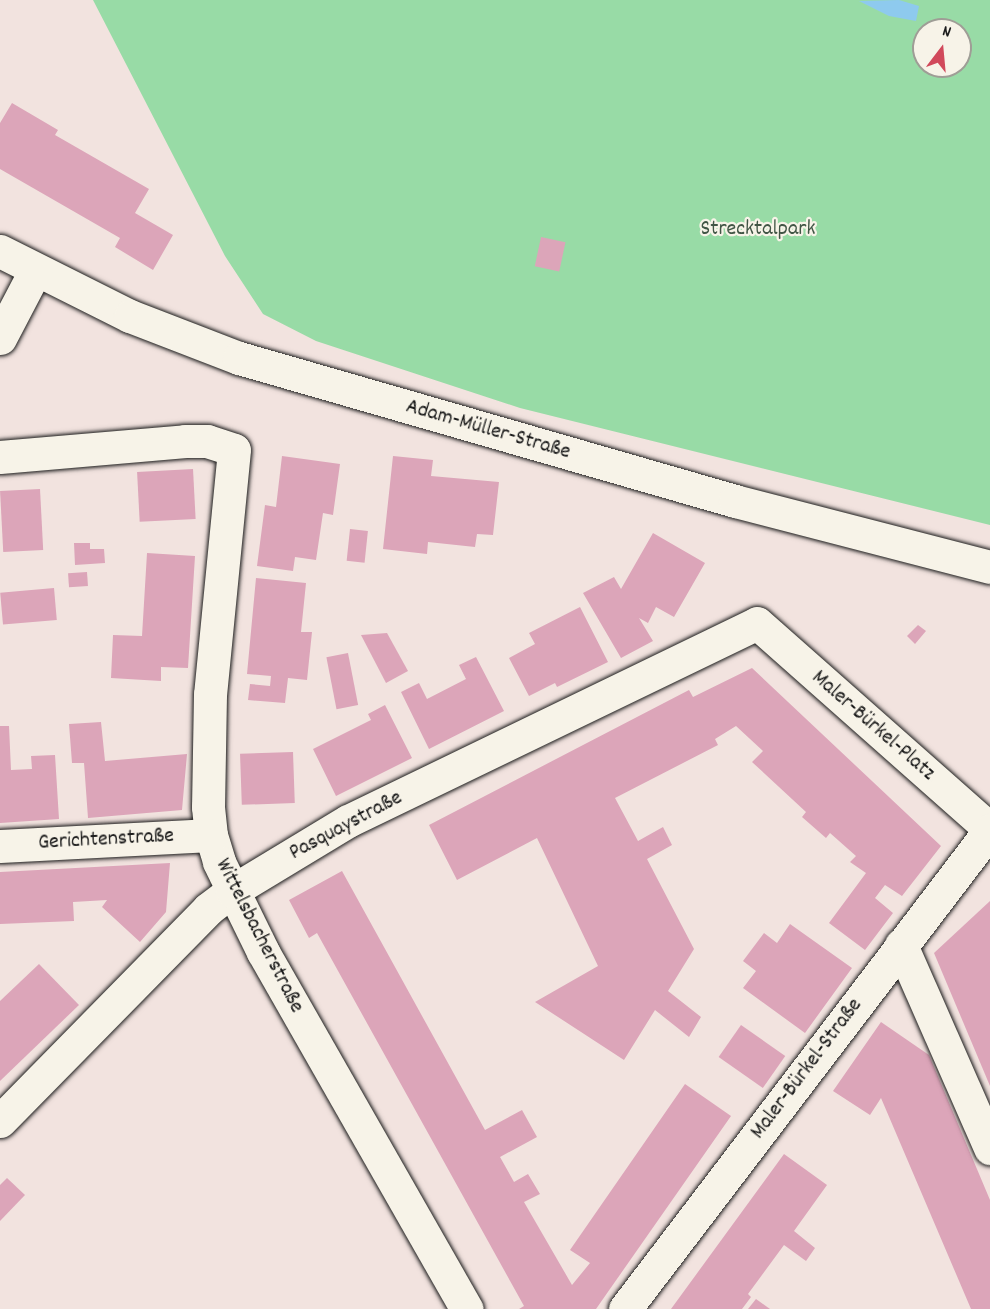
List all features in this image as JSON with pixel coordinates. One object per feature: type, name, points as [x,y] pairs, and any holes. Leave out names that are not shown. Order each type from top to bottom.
[{"type":"street","name":"Adam-Müller-Straße","points":[[0,251],[35,272],[130,316],[239,358],[735,501],[990,567]]},
{"type":"street","points":[[0,338],[35,272]]},
{"type":"street","name":"Wittelsbacherstraße","points":[[0,457],[185,441],[213,442],[234,450],[210,694],[208,807],[211,835],[232,891],[467,1309]]},
{"type":"street","name":"Maler-Bürkel-Platz","points":[[757,623],[990,830]]},
{"type":"street","name":"Pasquaystraße","points":[[0,1121],[208,909],[232,891],[348,822],[757,623]]},
{"type":"street","name":"Maler-Bürkel-Straße","points":[[625,1309],[990,830]]},
{"type":"street","name":"Gerichtenstraße","points":[[0,846],[211,835]]},
{"type":"street","points":[[901,945],[990,1148]]},
{"type":"green space","name":"Strecktalpark","points":[[93,0],[990,0],[990,525],[520,408],[316,341],[263,314],[225,256]]},
{"type":"water","points":[[899,0],[919,6],[917,18],[912,18],[912,20],[889,16],[859,1]]},
{"type":"building","points":[[12,103],[58,130],[55,135],[149,189],[135,213],[173,235],[153,270],[115,247],[120,238],[0,169],[0,123]]},
{"type":"building","points":[[541,237],[565,242],[559,272],[535,266]]},
{"type":"building","points":[[282,456],[340,464],[333,515],[323,513],[316,560],[295,557],[293,571],[257,566],[265,505],[276,507]]},
{"type":"building","points":[[393,456],[433,460],[431,476],[499,482],[493,535],[477,534],[475,547],[428,542],[427,554],[383,549]]},
{"type":"building","points":[[193,469],[196,519],[140,522],[137,472]]},
{"type":"building","points":[[40,489],[43,550],[3,552],[0,491]]},
{"type":"building","points":[[350,529],[368,531],[365,563],[347,561]]},
{"type":"building","points":[[653,533],[705,563],[674,617],[656,607],[648,623],[639,618],[653,641],[621,658],[583,593],[614,577],[621,589]]},
{"type":"building","points":[[74,543],[90,543],[90,549],[104,549],[105,563],[75,565]]},
{"type":"building","points":[[147,553],[195,556],[188,668],[161,667],[161,681],[111,678],[113,635],[142,636]]},
{"type":"building","points":[[87,572],[88,586],[69,587],[68,573]]},
{"type":"building","points":[[256,578],[306,583],[301,632],[312,632],[307,680],[288,678],[285,703],[248,700],[250,684],[270,686],[271,676],[247,674]]},
{"type":"building","points":[[54,588],[57,620],[3,625],[0,593]]},
{"type":"building","points":[[580,607],[608,662],[557,687],[555,683],[529,696],[509,658],[535,644],[529,633]]},
{"type":"building","points":[[918,625],[926,631],[915,644],[907,636]]},
{"type":"building","points":[[387,633],[408,671],[386,683],[361,635]]},
{"type":"building","points":[[348,653],[358,705],[337,709],[326,657]]},
{"type":"building","points":[[476,657],[504,711],[429,749],[401,692],[419,683],[427,699],[466,679],[459,665]]},
{"type":"building","points":[[752,668],[941,846],[902,896],[885,885],[875,898],[893,913],[865,950],[829,923],[866,873],[850,862],[856,856],[830,833],[826,838],[802,817],[806,812],[752,762],[763,751],[736,726],[715,739],[718,745],[615,798],[638,841],[663,827],[672,845],[647,859],[694,949],[668,991],[701,1017],[689,1037],[655,1010],[624,1060],[535,1002],[598,966],[537,838],[457,880],[429,825],[689,690],[693,697]]},
{"type":"building","points":[[385,705],[412,758],[336,796],[313,749],[371,720],[368,714]]},
{"type":"building","points":[[101,722],[105,761],[187,754],[182,810],[88,818],[84,763],[72,763],[69,724]]},
{"type":"building","points":[[0,726],[9,726],[11,770],[32,769],[31,756],[55,755],[59,819],[0,823]]},
{"type":"building","points":[[293,752],[295,803],[242,805],[240,754]]},
{"type":"building","points":[[170,863],[166,912],[140,942],[102,907],[107,900],[73,902],[74,921],[0,924],[0,872]]},
{"type":"building","points":[[342,871],[485,1130],[522,1110],[537,1137],[500,1157],[514,1182],[528,1174],[540,1194],[524,1202],[572,1285],[590,1263],[570,1250],[685,1084],[731,1116],[596,1309],[519,1309],[524,1306],[317,933],[309,938],[289,900]]},
{"type":"building","points":[[990,901],[990,1086],[934,953]]},
{"type":"building","points":[[790,924],[852,968],[805,1033],[743,988],[756,971],[743,961],[764,933],[777,943]]},
{"type":"building","points":[[39,964],[79,1005],[0,1081],[0,1001]]},
{"type":"building","points":[[881,1022],[929,1055],[990,1200],[990,1309],[971,1309],[881,1098],[870,1115],[833,1091]]},
{"type":"building","points":[[741,1025],[785,1056],[763,1088],[719,1057]]},
{"type":"building","points":[[784,1154],[827,1185],[794,1231],[815,1248],[806,1261],[784,1245],[748,1294],[751,1297],[742,1309],[671,1309]]},
{"type":"building","points":[[7,1178],[25,1195],[0,1221],[0,1185]]},
{"type":"building","points":[[756,1299],[770,1309],[748,1309]]}]
